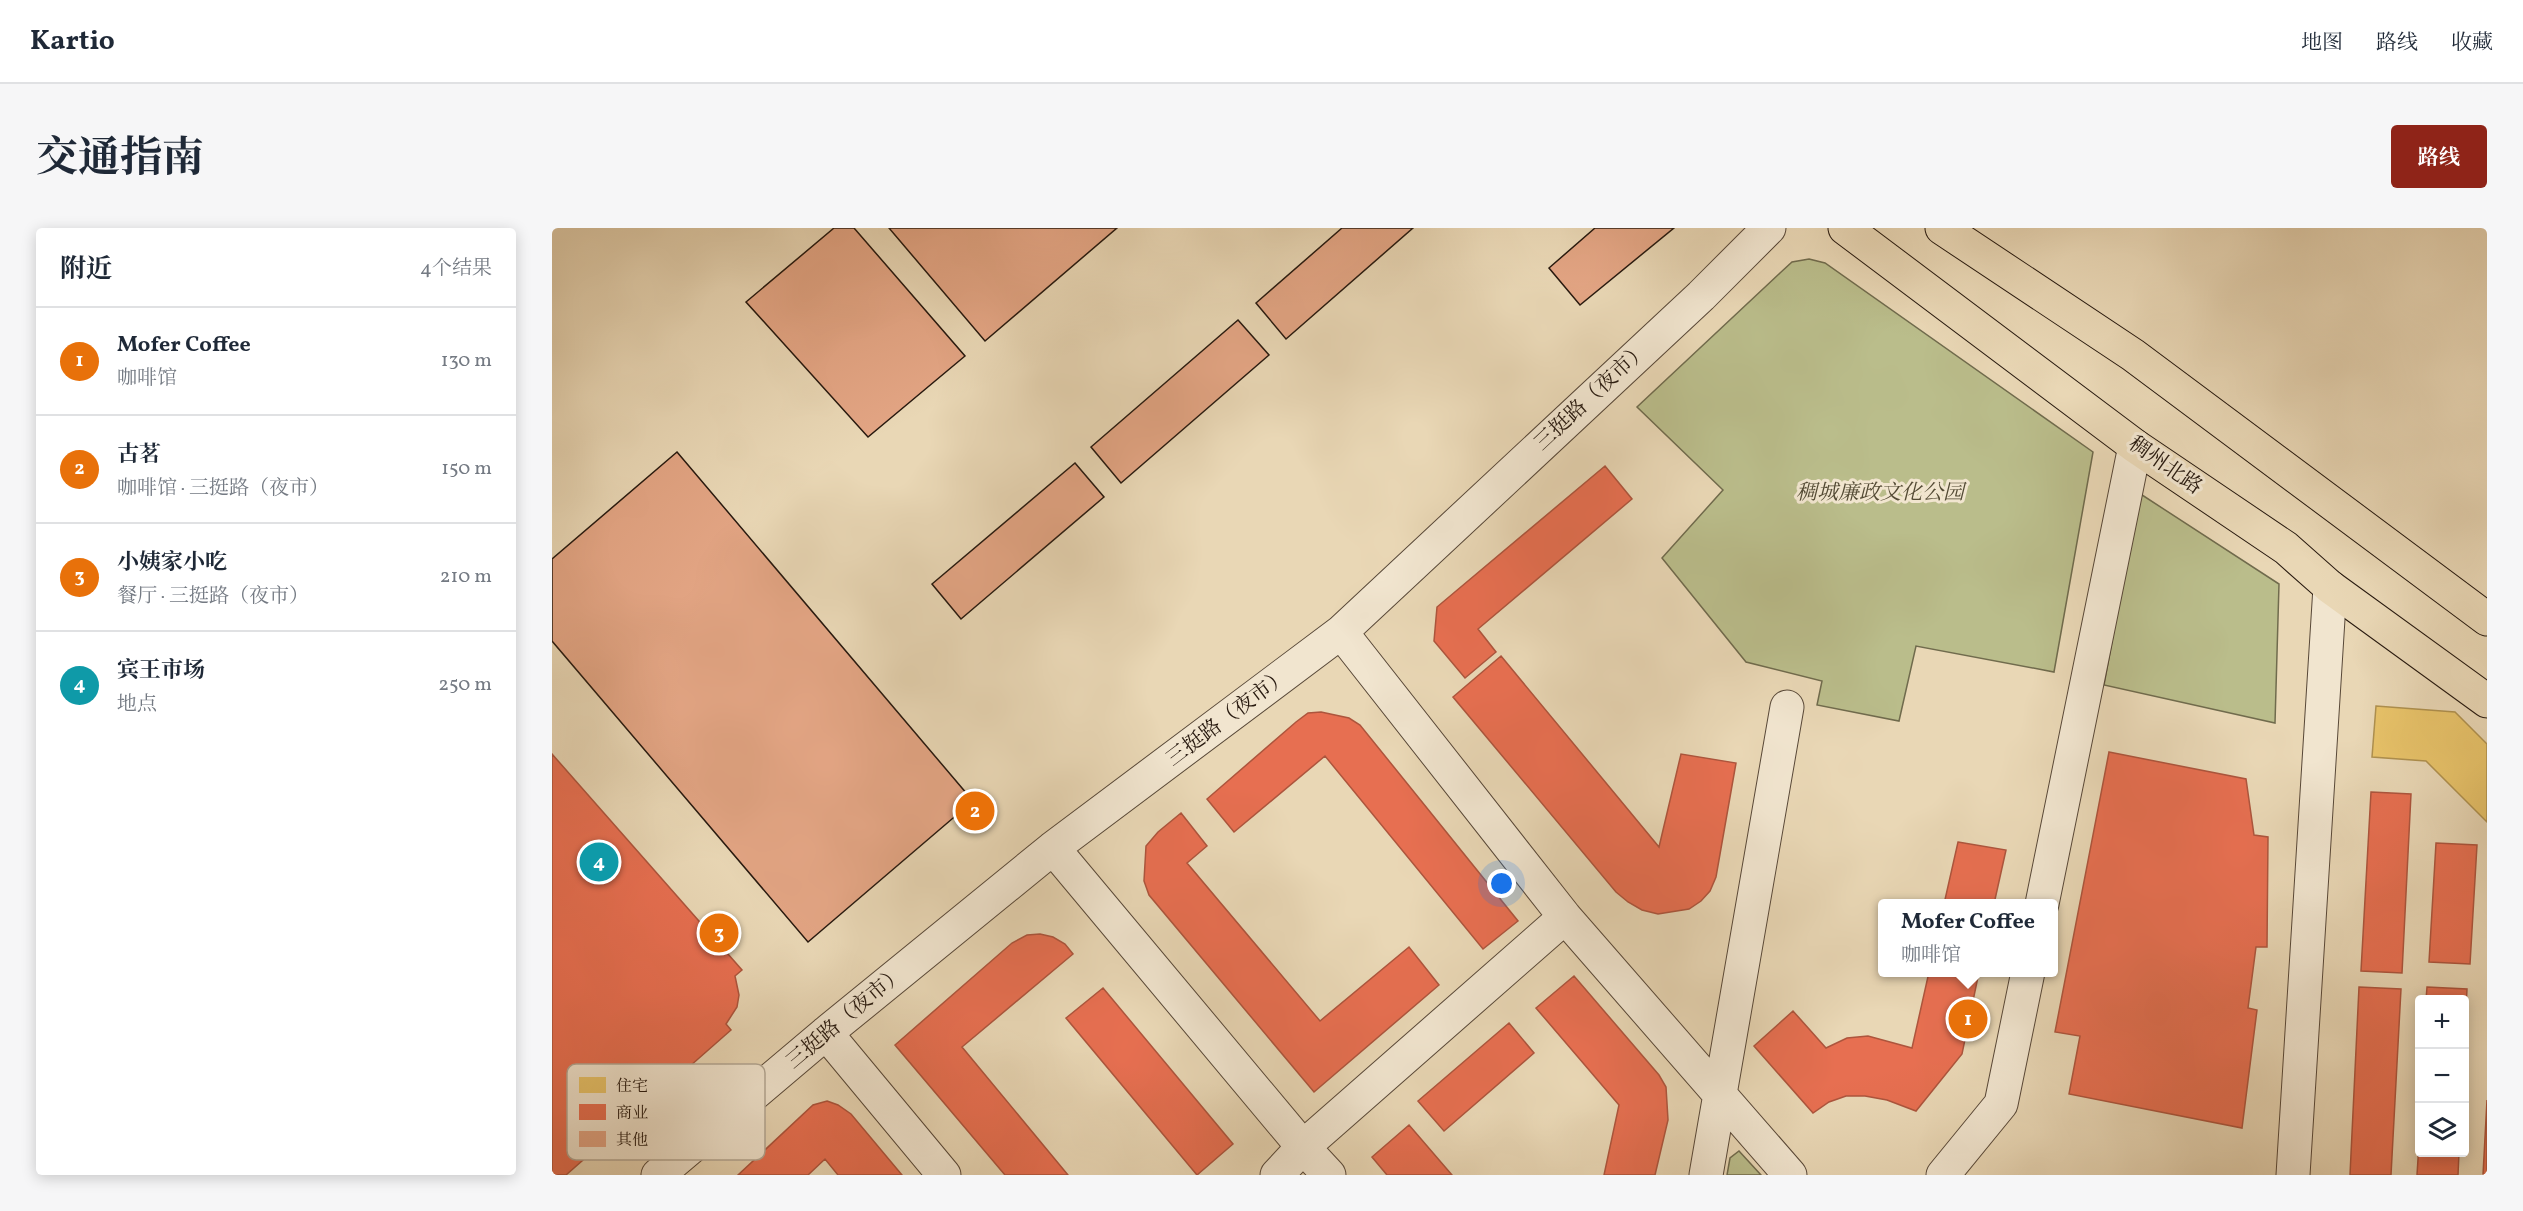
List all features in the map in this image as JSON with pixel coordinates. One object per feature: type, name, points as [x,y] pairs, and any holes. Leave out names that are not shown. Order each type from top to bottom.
[{"type":"main road","name":"稠州北路","points":[[1845,228],[2135,446],[2286,548],[2330,587],[2487,701]]},
{"type":"main road","points":[[1942,228],[2133,355],[2487,620]]},
{"type":"street","name":"三挺路（夜市）","points":[[765,1085],[1053,848],[1341,633],[1692,304],[1769,228]]},
{"type":"street","points":[[2043,899],[2135,446]]},
{"type":"street","points":[[2293,1175],[2330,587]]},
{"type":"street","points":[[1341,633],[1565,917],[1790,1175]]},
{"type":"street","points":[[1706,1175],[1787,707]]},
{"type":"street","points":[[1053,848],[1303,1147],[1329,1175]]},
{"type":"street","points":[[1277,1175],[1303,1147],[1565,917]]},
{"type":"street","points":[[1943,1175],[2001,1104],[2027,977]]},
{"type":"street","points":[[826,1033],[944,1175]]},
{"type":"street","name":"三挺路（夜市）","points":[[658,1175],[676,1160]]},
{"type":"green space","name":"稠城廉政文化公园","points":[[1809,259],[1825,263],[2093,452],[2054,672],[1916,646],[1899,721],[1817,705],[1822,681],[1746,662],[1662,558],[1723,490],[1637,407],[1792,262]]},
{"type":"green space","points":[[2139,493],[2279,584],[2275,723],[2104,685]]},
{"type":"green space","points":[[1739,1151],[1761,1175],[1727,1175],[1730,1158]]},
{"type":"building: 住宅","points":[[2376,706],[2455,712],[2487,744],[2487,822],[2426,761],[2372,757]]},
{"type":"building: 商业","points":[[1605,466],[1632,499],[1478,629],[1496,652],[1465,678],[1434,641],[1437,607]]},
{"type":"building: 商业","points":[[1501,656],[1659,847],[1681,754],[1736,763],[1716,877],[1710,891],[1701,901],[1689,909],[1658,914],[1642,910],[1628,902],[1616,892],[1453,697]]},
{"type":"building: 商业","points":[[1321,712],[1349,718],[1360,725],[1518,921],[1483,949],[1325,756],[1234,832],[1207,799],[1296,722],[1308,713]]},
{"type":"building: 商业","points":[[2109,752],[2246,779],[2254,835],[2268,837],[2267,947],[2256,947],[2248,1008],[2257,1010],[2242,1128],[2069,1094],[2080,1036],[2055,1032]]},
{"type":"building: 商业","points":[[552,754],[742,970],[735,976],[739,995],[737,1007],[726,1024],[731,1030],[692,1064],[567,1064],[567,1160],[583,1160],[566,1175],[552,1175]]},
{"type":"building: 商业","points":[[2371,792],[2411,794],[2402,973],[2361,971]]},
{"type":"building: 商业","points":[[1181,813],[1207,846],[1187,863],[1320,1021],[1409,947],[1439,985],[1314,1092],[1149,895],[1144,881],[1146,846],[1158,832]]},
{"type":"building: 商业","points":[[1958,842],[2006,850],[1995,899],[1945,899]]},
{"type":"building: 商业","points":[[2436,843],[2477,845],[2470,964],[2429,962]]},
{"type":"building: 商业","points":[[1040,934],[1053,937],[1065,944],[1073,954],[962,1047],[1068,1175],[1005,1175],[895,1045],[1012,943],[1027,935]]},
{"type":"building: 商业","points":[[1574,976],[1659,1075],[1666,1087],[1668,1120],[1655,1175],[1604,1175],[1619,1105],[1536,1008]]},
{"type":"building: 商业","points":[[1928,977],[1978,977],[1962,1054],[1916,1111],[1887,1100],[1865,1096],[1846,1096],[1829,1102],[1813,1113],[1754,1046],[1793,1011],[1826,1048],[1847,1038],[1868,1036],[1912,1048]]},
{"type":"building: 商业","points":[[2359,987],[2401,989],[2391,1175],[2350,1175]]},
{"type":"building: 商业","points":[[2427,987],[2467,989],[2467,995],[2426,995]]},
{"type":"building: 商业","points":[[1103,988],[1233,1144],[1197,1175],[1066,1018]]},
{"type":"building: 商业","points":[[1509,1023],[1534,1053],[1444,1131],[1418,1101]]},
{"type":"building: 商业","points":[[2487,1100],[2487,1175],[2483,1175]]},
{"type":"building: 商业","points":[[827,1101],[851,1114],[902,1175],[838,1175],[825,1159],[808,1175],[738,1175],[754,1160],[765,1160],[765,1150],[813,1105]]},
{"type":"building: 商业","points":[[1409,1125],[1452,1175],[1387,1175],[1372,1157]]},
{"type":"building: 商业","points":[[2418,1157],[2459,1157],[2458,1175],[2417,1175]]},
{"type":"building: 其他","points":[[834,228],[854,228],[965,356],[868,437],[746,302]]},
{"type":"building: 其他","points":[[889,228],[1117,228],[985,341]]},
{"type":"building: 其他","points":[[1342,228],[1413,228],[1286,339],[1256,303]]},
{"type":"building: 其他","points":[[1595,228],[1674,228],[1580,305],[1549,268]]},
{"type":"building: 其他","points":[[1238,320],[1269,355],[1121,483],[1091,447]]},
{"type":"building: 其他","points":[[677,452],[973,801],[808,942],[552,641],[552,559]]},
{"type":"building: 其他","points":[[1075,463],[1104,497],[961,619],[932,584]]},
{"type":"place","name":"古茗","points":[[975,811]]},
{"type":"place","name":"宾王市场","points":[[599,862]]},
{"type":"place","name":"小姨家小吃","points":[[719,933]]},
{"type":"place","name":"Mofer Coffee","points":[[1968,1019]]}]
